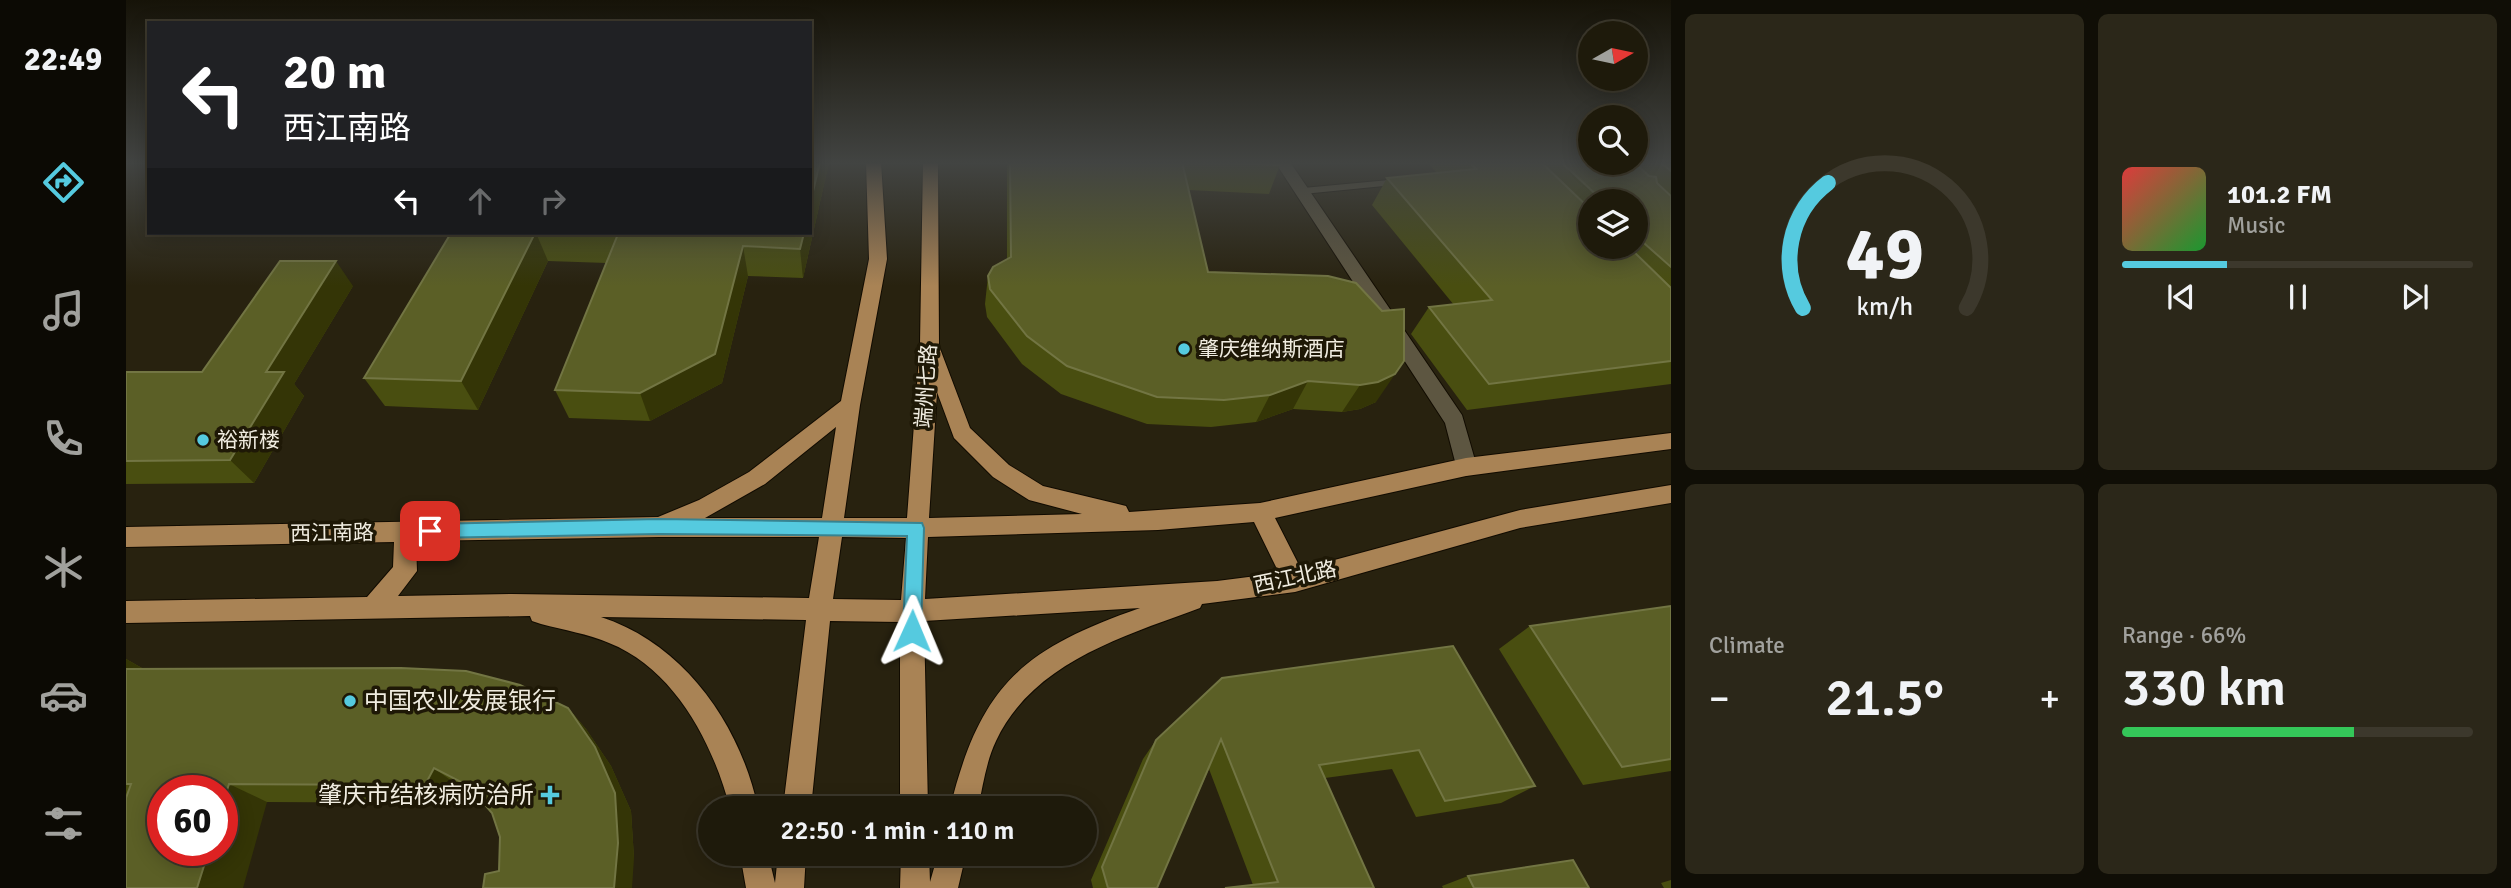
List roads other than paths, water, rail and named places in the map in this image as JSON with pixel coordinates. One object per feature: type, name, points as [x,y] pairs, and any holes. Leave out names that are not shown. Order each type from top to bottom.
[{"type":"main road","points":[[798,796],[809,679],[834,528],[850,405],[878,258],[875,203]]},
{"type":"main road","name":"端州七路","points":[[914,796],[912,611],[930,344],[930,203]]},
{"type":"main road","points":[[930,344],[961,432],[1001,471],[1037,494],[1158,521]]},
{"type":"main road","points":[[659,527],[707,506],[757,478],[850,405]]},
{"type":"main road","points":[[916,528],[1158,521],[1260,512],[1466,467],[1671,441]]},
{"type":"main road","name":"西江北路","points":[[912,611],[1217,592],[1295,581],[1520,519],[1671,494]]},
{"type":"main road","points":[[1260,512],[1295,581]]},
{"type":"main road","name":"西江南路","points":[[126,537],[659,527],[916,528]]},
{"type":"main road","points":[[372,608],[405,570],[405,532]]},
{"type":"main road","points":[[968,796],[988,728],[1013,696],[1059,652],[1103,632],[1217,592]]},
{"type":"main road","points":[[512,605],[621,635],[656,659],[682,687],[721,742],[740,796]]},
{"type":"main road","points":[[126,612],[512,605],[912,611]]},
{"type":"main road","points":[[756,866],[761,888]]},
{"type":"main road","points":[[789,888],[791,866]]},
{"type":"main road","points":[[915,866],[915,888]]},
{"type":"main road","points":[[943,888],[949,866]]},
{"type":"street","points":[[1311,203],[1455,421],[1466,467]]},
{"type":"place","name":"肇庆维纳斯酒店","points":[[1184,349]]},
{"type":"place","name":"裕新楼","points":[[203,440]]},
{"type":"place","name":"中国农业发展银行","points":[[350,701]]},
{"type":"place","name":"肇庆市结核病防治所","points":[[550,795]]}]
